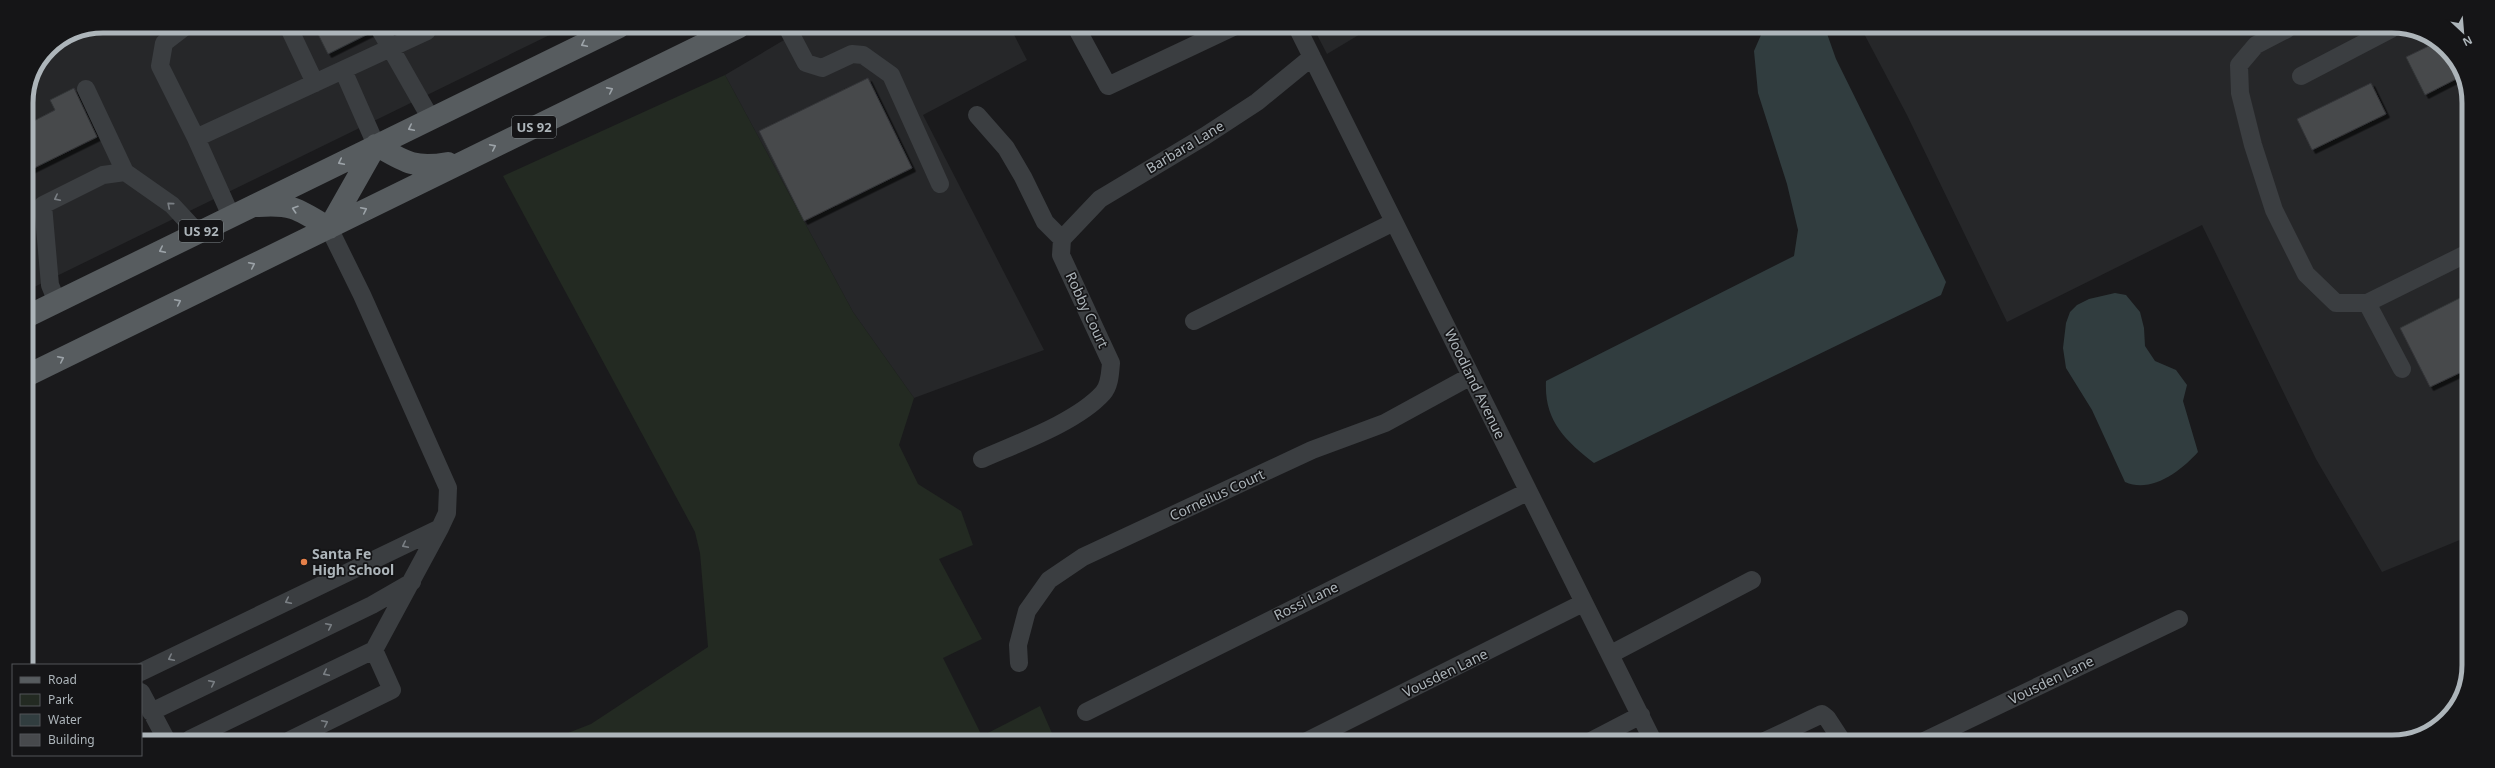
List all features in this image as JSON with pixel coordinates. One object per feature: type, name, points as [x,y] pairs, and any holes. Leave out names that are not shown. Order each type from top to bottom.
[{"type":"main road","name":"US 92","points":[[33,314],[607,33]]},
{"type":"main road","name":"US 92","points":[[33,373],[727,33]]},
{"type":"main road","points":[[251,207],[279,204],[299,209],[329,228],[376,145],[400,159],[419,166],[470,159]]},
{"type":"street","points":[[177,33],[164,43],[160,66],[196,138],[232,216]]},
{"type":"street","points":[[291,33],[315,83]]},
{"type":"street","points":[[382,33],[431,119]]},
{"type":"street","points":[[196,138],[423,33]]},
{"type":"street","points":[[790,33],[806,63],[822,68],[852,54],[863,55],[891,75],[940,184]]},
{"type":"street","points":[[1079,33],[1108,86],[1220,33]]},
{"type":"street","name":"Woodland Avenue","points":[[1300,33],[1471,376],[1527,492],[1651,735]]},
{"type":"street","points":[[2278,33],[2256,45],[2239,65],[2240,93],[2253,145],[2274,210],[2306,274],[2336,303],[2367,303],[2462,257]]},
{"type":"street","points":[[2301,76],[2383,33]]},
{"type":"street","name":"Barbara Lane","points":[[1062,239],[1100,199],[1238,115],[1312,57]]},
{"type":"street","points":[[343,70],[376,145]]},
{"type":"street","points":[[86,89],[125,172],[172,205],[198,233]]},
{"type":"street","points":[[977,115],[1006,148],[1023,177],[1045,222],[1062,239]]},
{"type":"street","points":[[57,302],[50,285],[43,205],[103,175],[125,172]]},
{"type":"street","points":[[1194,321],[1394,222]]},
{"type":"street","points":[[198,735],[374,650],[412,582],[447,513],[448,488],[362,295],[329,228]]},
{"type":"street","name":"Robby Court","points":[[982,459],[1057,425],[1086,407],[1104,392],[1109,381],[1111,363],[1061,255],[1062,239]]},
{"type":"street","points":[[2367,303],[2402,369]]},
{"type":"street","name":"Cornelius Court","points":[[1019,663],[1018,645],[1027,611],[1049,580],[1084,557],[1312,450],[1384,423],[1471,376]]},
{"type":"street","name":"Rossi Lane","points":[[1086,712],[1527,492]]},
{"type":"street","points":[[142,672],[440,528]]},
{"type":"street","points":[[1611,654],[1752,580]]},
{"type":"street","points":[[151,712],[372,605],[412,582]]},
{"type":"street","name":"Vousden Lane","points":[[1318,735],[1583,603]]},
{"type":"street","name":"Vousden Lane","points":[[1939,735],[2179,619]]},
{"type":"street","points":[[300,735],[392,690],[374,650]]},
{"type":"street","points":[[142,694],[164,735]]},
{"type":"street","points":[[1778,735],[1822,714],[1827,718],[1838,735]]},
{"type":"street","points":[[1603,735],[1641,715]]},
{"type":"shaded area","points":[[99,33],[554,33],[33,288],[34,90],[38,76],[48,60],[57,50],[76,38]]},
{"type":"shaded area","points":[[796,33],[1013,33],[1027,60],[923,115],[1044,350],[914,398],[853,312],[725,75]]},
{"type":"shaded area","points":[[1316,33],[1362,33],[1327,54]]},
{"type":"shaded area","points":[[1864,33],[2392,33],[2410,35],[2427,42],[2445,57],[2453,68],[2460,85],[2462,99],[2462,539],[2382,572],[2316,459],[2202,225],[2007,322],[1907,115]]},
{"type":"green space","points":[[725,75],[853,312],[914,398],[899,445],[918,484],[961,511],[973,545],[939,559],[982,639],[943,658],[982,735],[563,735],[591,724],[708,647],[700,553],[695,532],[503,176]]},
{"type":"green space","points":[[1040,706],[1053,735],[984,735]]},
{"type":"water","points":[[1762,33],[1827,33],[1836,59],[1946,282],[1941,295],[1594,463],[1574,446],[1558,428],[1549,407],[1546,395],[1546,381],[1794,256],[1798,230],[1787,184],[1758,93],[1754,51]]},
{"type":"water","points":[[2115,293],[2126,295],[2140,312],[2144,328],[2145,346],[2155,361],[2176,370],[2187,385],[2183,401],[2198,452],[2183,466],[2165,479],[2145,485],[2135,485],[2125,482],[2092,410],[2066,368],[2063,348],[2066,323],[2070,312],[2077,305],[2089,299]]},
{"type":"building","points":[[318,33],[370,33],[328,54]]},
{"type":"building","points":[[2431,45],[2445,57],[2458,78],[2425,95],[2406,57]]},
{"type":"building","points":[[868,78],[912,168],[804,221],[759,131]]},
{"type":"building","points":[[2371,83],[2386,114],[2312,150],[2297,119]]},
{"type":"building","points":[[74,88],[97,137],[33,169],[33,121],[55,110],[50,100]]},
{"type":"building","points":[[2462,297],[2462,372],[2430,387],[2400,328]]},
{"type":"place","name":"Santa Fe High School","points":[[304,562]]}]
